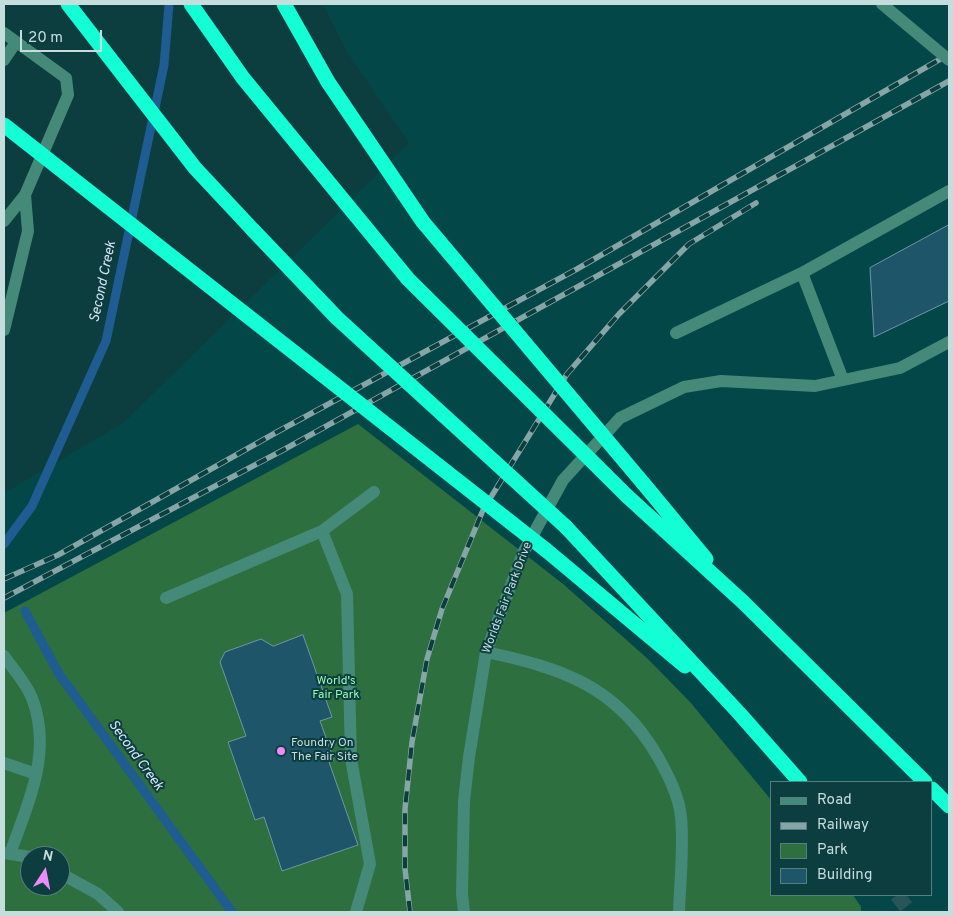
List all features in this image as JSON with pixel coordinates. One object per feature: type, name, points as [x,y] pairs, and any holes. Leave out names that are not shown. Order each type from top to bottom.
[{"type":"highway","points":[[68,4],[201,175],[337,318],[566,527],[739,713],[799,781]]},
{"type":"highway","points":[[191,4],[243,78],[408,279],[627,496],[743,602],[924,781]]},
{"type":"highway","points":[[284,4],[328,82],[423,222],[743,602]]},
{"type":"highway","points":[[4,125],[546,550],[739,713]]},
{"type":"highway","points":[[933,790],[949,806]]},
{"type":"street","points":[[882,4],[949,60]]},
{"type":"street","points":[[4,33],[66,78],[68,95],[25,195],[4,221]]},
{"type":"street","points":[[4,60],[16,42]]},
{"type":"street","points":[[676,333],[802,273],[949,191]]},
{"type":"street","points":[[4,330],[28,231],[25,195]]},
{"type":"street","points":[[802,273],[843,380]]},
{"type":"street","name":"Worlds Fair Park Drive","points":[[464,912],[462,894],[464,800],[468,757],[486,652],[522,554],[563,480],[620,418],[684,387],[721,381],[815,386],[900,368],[949,342]]},
{"type":"street","points":[[166,598],[322,531],[374,492]]},
{"type":"street","points":[[322,531],[347,594],[351,759],[370,864],[356,912]]},
{"type":"street","points":[[486,652],[570,674],[612,699],[645,734],[673,785],[681,816],[679,912]]},
{"type":"street","points":[[4,656],[31,697],[40,728],[41,755],[36,774],[7,853],[20,855]]},
{"type":"street","points":[[4,763],[36,774]]},
{"type":"street","points":[[70,879],[98,894],[118,912]]},
{"type":"shaded area","points":[[323,4],[949,4],[949,912],[4,912],[4,493],[123,423],[409,143],[347,52]]},
{"type":"green space","name":"World's Fair Park","points":[[358,424],[563,584],[648,659],[690,702],[770,799],[770,896],[854,896],[861,907],[861,912],[4,912],[4,613]]},
{"type":"building","points":[[949,225],[949,301],[874,337],[870,268]]},
{"type":"building","name":"Foundry On The Fair Site","points":[[303,635],[332,717],[320,721],[334,760],[329,762],[358,845],[282,871],[264,817],[255,820],[228,742],[246,736],[220,662],[225,652],[261,639],[273,646]]},
{"type":"waterway","name":"Second Creek","points":[[4,544],[32,506],[106,341],[164,65],[169,4]]},
{"type":"waterway","name":"Second Creek","points":[[25,611],[59,674],[232,912]]},
{"type":"tunnel","points":[[898,896],[910,912]]},
{"type":"railway","points":[[4,579],[58,555],[277,432],[577,269],[949,54]]},
{"type":"railway","points":[[4,598],[285,449],[949,81]]},
{"type":"railway","points":[[410,912],[405,869],[405,809],[412,742],[427,659],[442,609],[483,510],[567,374],[619,314],[689,244],[756,203]]},
{"type":"place","name":"Foundry On The Fair Site","points":[[281,751]]}]
